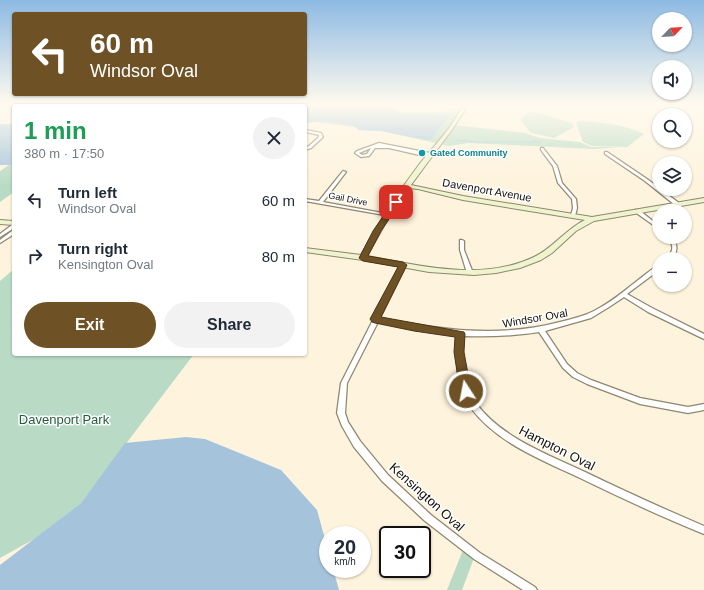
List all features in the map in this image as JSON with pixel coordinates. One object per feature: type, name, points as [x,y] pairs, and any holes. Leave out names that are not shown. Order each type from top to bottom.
[{"type":"street","points":[[307,148],[322,137],[320,134],[309,132]]},
{"type":"street","points":[[363,258],[407,186],[448,132]]},
{"type":"street","points":[[379,144],[429,155],[383,146],[374,147],[368,155],[361,156],[358,152],[369,146],[379,144]]},
{"type":"street","points":[[542,149],[555,166],[560,183],[574,199],[575,208],[573,215]]},
{"type":"street","points":[[606,153],[646,180],[677,204]]},
{"type":"street","points":[[320,202],[344,172]]},
{"type":"street","name":"Davenport Avenue","points":[[407,186],[418,187],[463,198],[592,219],[652,208]]},
{"type":"street","name":"Gail Drive","points":[[307,200],[388,215]]},
{"type":"street","name":"Davenport Avenue","points":[[677,204],[704,200]]},
{"type":"street","points":[[637,211],[652,223]]},
{"type":"street","points":[[307,250],[434,270],[470,273],[504,269],[538,259],[550,251],[579,226],[592,219]]},
{"type":"street","points":[[0,222],[12,225]]},
{"type":"street","points":[[0,236],[12,227]]},
{"type":"street","points":[[0,242],[12,233]]},
{"type":"street","points":[[462,241],[462,250],[470,273]]},
{"type":"street","name":"Kensington Oval","points":[[403,265],[344,383],[341,413],[345,424],[357,444],[385,478],[428,518],[477,556],[532,590]]},
{"type":"street","name":"Windsor Oval","points":[[375,319],[414,328],[460,334],[498,335],[540,329],[573,322],[590,315],[624,295],[652,273]]},
{"type":"street","points":[[624,295],[704,337]]},
{"type":"street","points":[[540,329],[565,366],[575,375],[589,382],[640,401],[688,410],[704,407]]},
{"type":"street","name":"Hampton Oval","points":[[460,334],[459,352],[466,391],[474,406],[491,424],[512,439],[548,458],[673,518],[704,530]]},
{"type":"green space","points":[[383,132],[512,132],[525,133],[540,138],[579,142],[591,147],[621,147],[594,149],[468,143],[449,146]]},
{"type":"green space","points":[[530,132],[566,132],[554,138]]},
{"type":"green space","points":[[579,132],[637,132],[644,134],[627,147],[592,146],[583,142]]},
{"type":"green space","points":[[9,165],[12,165],[12,193],[0,202],[0,171]]},
{"type":"green space","name":"Davenport Park","points":[[12,271],[12,356],[192,356],[81,503],[36,538],[0,558],[0,281]]},
{"type":"green space","points":[[463,550],[474,558],[462,590],[447,590]]},
{"type":"water","points":[[0,132],[12,132],[12,165],[0,165]]},
{"type":"water","points":[[384,132],[437,132],[432,139],[427,140]]},
{"type":"water","points":[[186,437],[205,439],[281,470],[317,510],[321,526],[319,526],[319,578],[336,578],[339,590],[0,590],[0,565],[81,503],[125,443]]},
{"type":"waterway","points":[[456,140],[477,142],[540,142]]},
{"type":"place","name":"Gated Community","points":[[422,153]]},
{"type":"route","points":[[396,202],[377,231],[363,258],[403,265],[375,319],[414,328],[460,334],[459,352],[466,391]]}]
